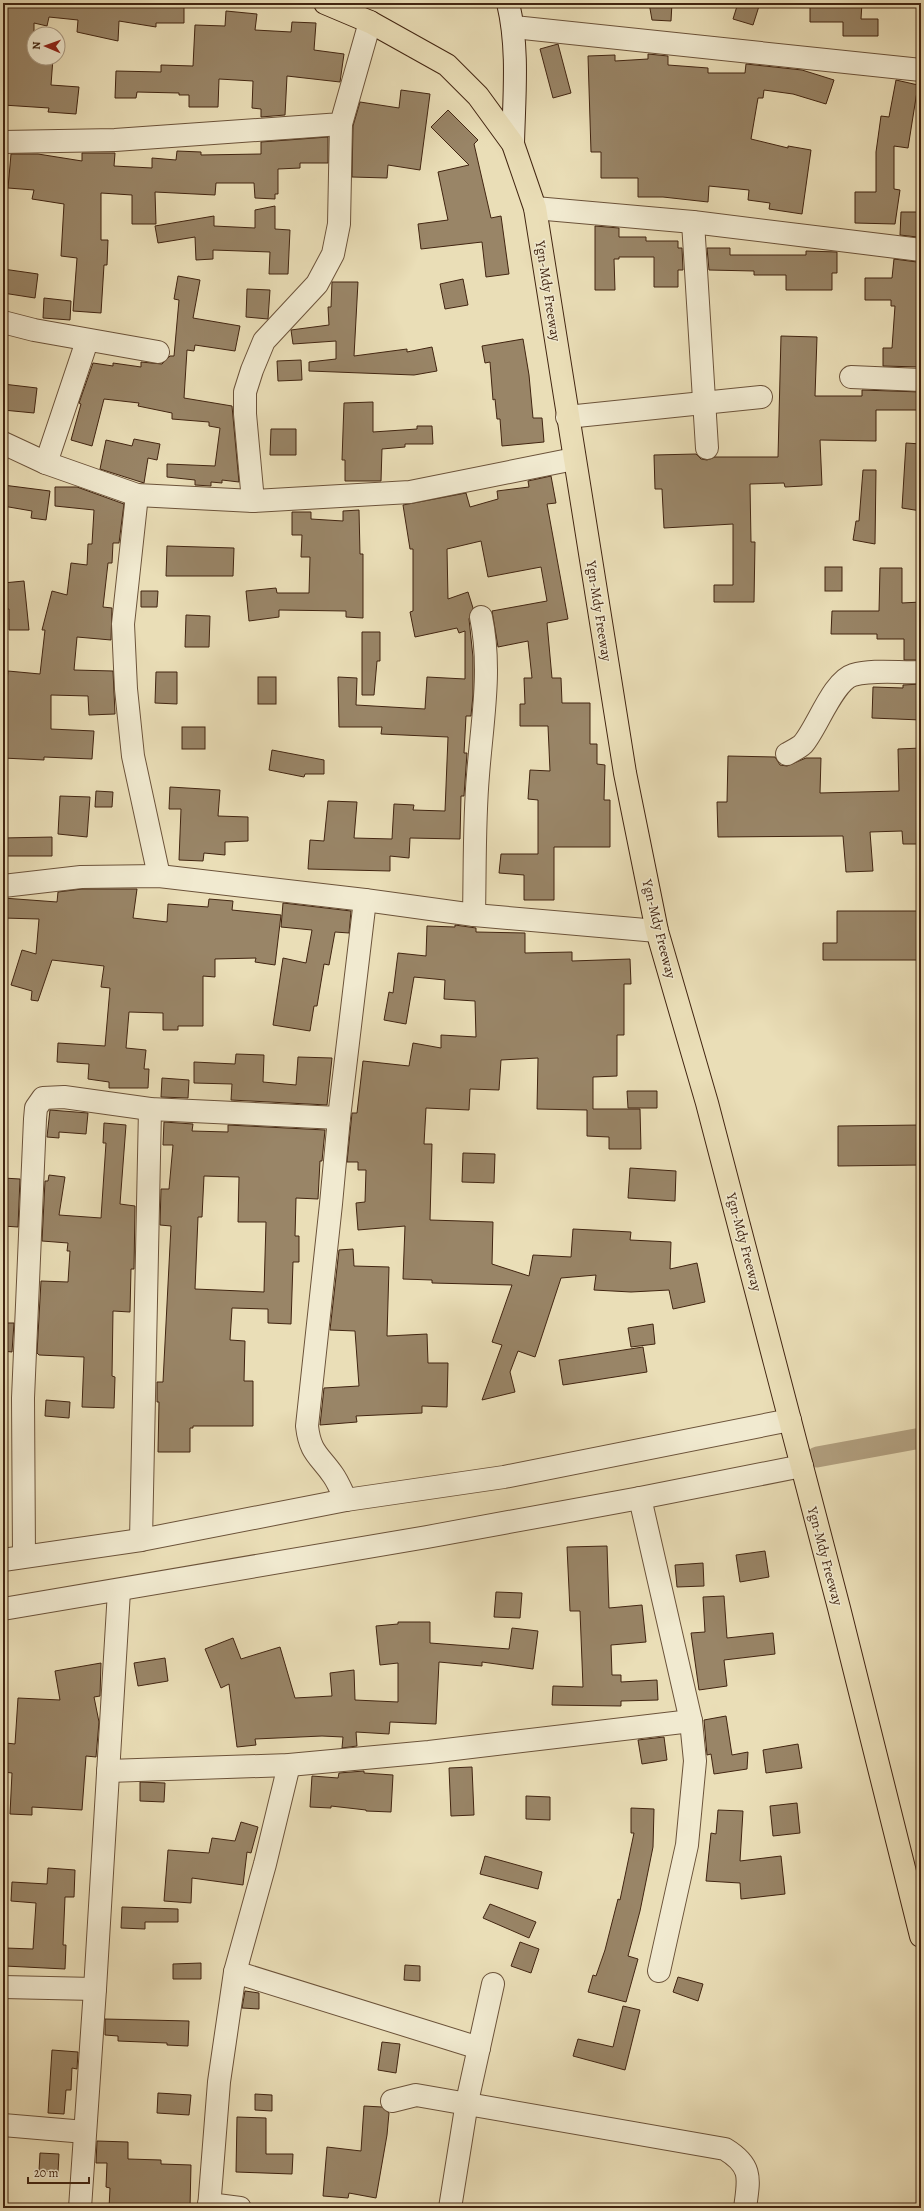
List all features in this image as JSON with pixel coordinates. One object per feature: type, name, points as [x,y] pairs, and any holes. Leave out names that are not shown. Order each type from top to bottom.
[{"type":"main road","name":"Ygn-Mdy Freeway","points":[[325,3],[370,22],[447,65],[478,96],[513,144],[535,208],[567,417],[625,773],[657,931],[707,1102],[802,1466],[921,1936]]},
{"type":"street","points":[[508,3],[514,27],[515,70],[513,144]]},
{"type":"street","points":[[253,501],[245,414],[245,392],[264,341],[317,284],[333,254],[339,224],[341,124],[370,22]]},
{"type":"street","points":[[514,27],[921,70]]},
{"type":"street","points":[[3,142],[115,140],[341,124]]},
{"type":"street","points":[[535,208],[693,222],[921,250]]},
{"type":"street","points":[[693,222],[707,448]]},
{"type":"street","points":[[3,322],[87,340],[158,352]]},
{"type":"street","points":[[46,463],[87,340]]},
{"type":"street","points":[[852,377],[921,380]]},
{"type":"street","points":[[567,417],[761,397]]},
{"type":"street","points":[[3,443],[46,463],[137,496],[253,501],[410,492],[574,459]]},
{"type":"street","points":[[137,496],[123,624],[126,689],[133,756],[159,876]]},
{"type":"street","points":[[474,915],[477,777],[486,665],[486,641],[481,617]]},
{"type":"street","points":[[787,754],[802,745],[823,715],[831,695],[851,676],[867,673],[921,672]]},
{"type":"street","points":[[3,886],[81,877],[159,876],[365,900],[474,915],[657,931]]},
{"type":"street","points":[[346,1500],[334,1476],[314,1453],[308,1441],[307,1426],[332,1204],[338,1118],[365,900]]},
{"type":"street","points":[[24,1556],[23,1398],[36,1108],[43,1098],[64,1097],[150,1110],[338,1118]]},
{"type":"street","points":[[141,1540],[150,1110]]},
{"type":"street","points":[[3,1560],[141,1540],[346,1500],[504,1477],[790,1420]]},
{"type":"street","points":[[3,1609],[119,1591],[640,1498],[802,1466]]},
{"type":"street","points":[[640,1498],[691,1720],[695,1761],[687,1845],[658,1970]]},
{"type":"street","points":[[80,2208],[119,1591]]},
{"type":"street","points":[[108,1771],[289,1765],[430,1752],[691,1720]]},
{"type":"street","points":[[240,2208],[209,2206],[219,2082],[235,1972],[266,1864],[289,1765]]},
{"type":"street","points":[[235,1972],[479,2048]]},
{"type":"street","points":[[450,2208],[467,2102],[493,1984]]},
{"type":"street","points":[[3,1987],[95,1989]]},
{"type":"street","points":[[392,2101],[416,2095],[467,2102],[725,2149],[740,2158],[746,2169],[749,2182],[745,2208]]},
{"type":"street","points":[[3,2125],[85,2132]]},
{"type":"building","points":[[3,3],[184,3],[184,23],[156,23],[156,27],[119,21],[118,41],[77,32],[78,20],[49,17],[47,26],[34,23],[34,26],[26,26],[26,66],[52,66],[51,85],[79,87],[76,114],[48,112],[49,108],[3,105]]},
{"type":"building","points":[[649,3],[672,3],[671,21],[652,20]]},
{"type":"building","points":[[738,3],[760,3],[753,25],[733,19]]},
{"type":"building","points":[[810,3],[862,3],[861,19],[878,19],[878,36],[843,36],[843,22],[810,22]]},
{"type":"building","points":[[226,11],[257,14],[255,30],[291,32],[292,22],[316,23],[314,50],[344,54],[340,82],[287,76],[285,115],[261,117],[261,109],[252,108],[253,81],[219,79],[218,107],[189,107],[189,95],[179,95],[179,93],[137,92],[136,98],[115,98],[116,71],[161,72],[161,65],[193,66],[195,25],[225,26]]},
{"type":"building","points":[[558,44],[571,93],[553,98],[540,49]]},
{"type":"building","points":[[648,54],[668,56],[668,65],[708,68],[708,73],[745,73],[746,64],[802,70],[834,80],[826,104],[793,94],[764,90],[763,98],[758,98],[751,139],[788,148],[788,146],[811,150],[802,214],[769,209],[770,203],[748,200],[749,190],[709,186],[708,202],[663,197],[638,197],[638,178],[601,178],[601,152],[591,152],[588,56],[615,55],[615,61],[648,59]]},
{"type":"building","points":[[896,80],[918,85],[908,148],[894,146],[894,189],[900,190],[895,224],[855,223],[855,192],[876,192],[876,152],[881,116],[889,117]]},
{"type":"building","points":[[401,90],[430,94],[420,170],[388,165],[387,178],[352,177],[353,126],[360,102],[399,108]]},
{"type":"building","points":[[448,110],[478,140],[474,144],[491,218],[501,216],[509,274],[486,277],[482,242],[421,249],[418,224],[448,220],[438,172],[469,165],[431,127]]},
{"type":"building","points":[[328,137],[328,163],[300,163],[300,168],[278,169],[278,194],[275,194],[275,199],[255,198],[254,183],[216,183],[215,195],[155,192],[156,224],[132,224],[132,195],[101,193],[101,240],[108,240],[107,265],[104,265],[101,313],[73,311],[77,258],[61,256],[64,204],[32,199],[34,190],[8,188],[11,154],[38,154],[82,161],[82,153],[115,153],[114,166],[152,168],[152,158],[176,160],[177,151],[201,152],[201,155],[261,154],[261,142]]},
{"type":"building","points":[[275,206],[275,229],[290,230],[288,274],[269,274],[270,252],[213,250],[213,259],[196,260],[195,237],[158,243],[155,226],[214,216],[214,226],[255,228],[255,210]]},
{"type":"building","points":[[901,212],[921,212],[921,230],[918,230],[917,237],[900,235]]},
{"type":"building","points":[[595,226],[619,228],[619,237],[646,237],[646,241],[678,241],[678,248],[682,248],[683,270],[678,270],[678,287],[654,287],[654,257],[619,257],[619,259],[614,259],[615,290],[595,290]]},
{"type":"building","points":[[707,248],[730,248],[730,255],[806,255],[806,251],[837,252],[837,273],[832,273],[832,290],[786,290],[786,275],[754,275],[754,271],[709,270]]},
{"type":"building","points":[[894,259],[917,262],[917,292],[921,292],[920,367],[883,366],[883,348],[892,348],[895,306],[891,306],[891,300],[865,300],[865,278],[892,278]]},
{"type":"building","points":[[3,269],[38,274],[35,298],[3,293]]},
{"type":"building","points":[[178,276],[200,280],[193,318],[240,326],[235,351],[195,345],[194,351],[187,350],[184,398],[232,406],[239,482],[222,480],[222,483],[211,482],[211,486],[195,485],[195,480],[167,477],[167,464],[215,466],[220,428],[209,426],[209,422],[172,419],[172,413],[138,406],[139,403],[104,399],[92,446],[71,440],[81,404],[79,403],[93,363],[113,366],[113,363],[141,367],[141,362],[162,364],[170,356],[174,356],[179,300],[174,299]]},
{"type":"building","points":[[463,279],[468,305],[445,309],[440,284]]},
{"type":"building","points":[[332,282],[358,282],[354,356],[407,349],[407,352],[432,347],[437,371],[414,375],[309,371],[309,362],[336,359],[336,341],[293,344],[291,330],[329,325],[328,307],[331,307]]},
{"type":"building","points":[[247,289],[270,290],[268,319],[246,317]]},
{"type":"building","points":[[44,298],[71,301],[70,320],[43,318]]},
{"type":"building","points":[[781,336],[817,337],[815,396],[862,396],[862,390],[921,392],[921,410],[876,410],[876,441],[820,440],[822,485],[785,487],[784,483],[750,484],[751,542],[755,542],[754,602],[714,602],[714,585],[733,585],[733,524],[664,528],[662,489],[655,489],[654,455],[696,454],[701,459],[707,460],[715,457],[778,457]]},
{"type":"building","points":[[523,339],[529,375],[533,418],[542,418],[544,442],[502,446],[500,419],[497,419],[495,399],[493,400],[490,362],[485,363],[482,346]]},
{"type":"building","points":[[301,360],[302,380],[278,381],[277,361]]},
{"type":"building","points":[[3,384],[37,388],[34,413],[3,410]]},
{"type":"building","points":[[373,402],[373,432],[417,429],[417,426],[432,426],[433,444],[405,444],[405,447],[382,449],[381,481],[345,481],[345,460],[342,460],[344,403]]},
{"type":"building","points":[[271,429],[296,429],[296,455],[270,455]]},
{"type":"building","points":[[134,439],[160,444],[157,460],[148,458],[144,483],[100,469],[106,440],[132,446]]},
{"type":"building","points":[[906,443],[921,444],[921,511],[902,508]]},
{"type":"building","points":[[863,470],[876,470],[875,544],[853,540],[856,521],[859,521]]},
{"type":"building","points":[[551,476],[556,503],[547,504],[568,619],[547,623],[552,678],[561,678],[562,703],[590,703],[590,744],[597,744],[597,764],[605,765],[604,800],[610,800],[610,847],[554,847],[554,900],[524,900],[524,875],[499,873],[501,854],[538,854],[538,800],[528,799],[530,770],[550,771],[548,726],[520,726],[520,704],[525,704],[524,678],[532,678],[528,641],[498,647],[492,611],[547,601],[541,567],[488,577],[481,541],[447,549],[448,599],[468,592],[473,608],[469,619],[473,657],[473,695],[471,716],[466,716],[464,753],[467,753],[464,796],[461,796],[460,839],[410,838],[409,858],[390,856],[390,871],[308,869],[310,840],[324,841],[328,801],[357,802],[354,838],[392,839],[394,804],[414,805],[413,810],[445,811],[448,737],[381,734],[382,727],[339,727],[338,677],[357,678],[356,705],[425,709],[427,677],[465,679],[465,631],[459,633],[457,628],[415,637],[410,612],[413,611],[413,549],[410,549],[403,505],[466,493],[470,507],[498,499],[497,491],[529,487],[528,481]]},
{"type":"building","points":[[3,485],[50,491],[46,520],[31,518],[32,511],[3,506]]},
{"type":"building","points":[[55,487],[77,487],[124,504],[119,543],[113,543],[112,563],[108,563],[103,607],[112,608],[111,640],[77,637],[74,670],[113,671],[115,714],[89,715],[88,696],[51,695],[51,729],[94,731],[92,759],[44,757],[44,760],[3,758],[3,702],[5,702],[8,671],[40,674],[45,630],[42,630],[52,591],[67,595],[71,563],[87,565],[88,544],[92,544],[94,510],[55,506]]},
{"type":"building","points":[[359,510],[360,554],[363,554],[363,618],[346,617],[346,611],[279,610],[279,617],[249,621],[246,591],[276,588],[277,593],[309,593],[310,557],[301,557],[302,535],[292,535],[292,512],[311,512],[311,519],[343,521],[343,511]]},
{"type":"building","points":[[167,546],[234,548],[233,576],[166,576]]},
{"type":"building","points":[[825,567],[842,567],[842,591],[825,591]]},
{"type":"building","points":[[880,568],[902,568],[902,603],[921,602],[921,660],[904,660],[904,639],[877,639],[877,634],[831,634],[832,611],[879,611]]},
{"type":"building","points":[[24,581],[29,630],[9,630],[9,609],[3,609],[3,583]]},
{"type":"building","points":[[141,591],[158,591],[157,607],[141,607]]},
{"type":"building","points":[[186,615],[210,616],[209,647],[185,647]]},
{"type":"building","points":[[362,632],[380,632],[380,661],[377,661],[374,695],[362,695]]},
{"type":"building","points":[[156,672],[177,672],[177,704],[155,703]]},
{"type":"building","points":[[258,677],[276,677],[276,704],[258,704]]},
{"type":"building","points":[[921,684],[921,720],[872,718],[873,687],[903,688],[903,685]]},
{"type":"building","points":[[182,727],[205,727],[205,749],[182,749]]},
{"type":"building","points":[[921,748],[921,844],[903,844],[902,831],[870,832],[873,871],[846,872],[843,836],[718,837],[717,802],[727,802],[728,756],[775,757],[780,765],[787,766],[806,758],[821,758],[820,793],[899,791],[898,749]]},
{"type":"building","points":[[272,750],[324,760],[324,774],[305,774],[304,777],[269,770]]},
{"type":"building","points":[[170,787],[220,790],[218,816],[248,817],[248,841],[225,842],[225,855],[204,853],[203,861],[179,860],[181,809],[169,809]]},
{"type":"building","points":[[96,791],[113,792],[112,807],[95,807]]},
{"type":"building","points":[[60,796],[90,797],[87,837],[58,834]]},
{"type":"building","points":[[52,837],[52,856],[3,856],[3,838]]},
{"type":"building","points":[[82,889],[137,889],[133,918],[167,922],[168,904],[208,907],[209,899],[233,901],[232,910],[281,915],[275,965],[255,962],[256,958],[215,959],[215,977],[203,976],[203,1026],[178,1026],[178,1030],[163,1030],[163,1013],[129,1012],[126,1048],[146,1050],[144,1069],[149,1069],[148,1088],[109,1088],[109,1082],[88,1079],[89,1064],[57,1062],[58,1043],[105,1046],[110,988],[101,987],[104,966],[52,960],[38,1001],[31,1000],[32,991],[11,985],[22,950],[36,954],[39,919],[3,918],[3,898],[57,902],[58,892]]},
{"type":"building","points":[[283,903],[351,911],[349,933],[335,932],[329,965],[324,964],[317,1006],[314,1006],[310,1031],[273,1025],[283,958],[306,963],[312,930],[281,927]]},
{"type":"building","points":[[837,911],[921,911],[921,960],[823,960],[823,943],[837,943]]},
{"type":"building","points":[[455,925],[476,928],[476,932],[525,933],[525,953],[572,952],[572,961],[630,959],[631,984],[624,984],[624,1035],[617,1035],[617,1076],[593,1077],[593,1109],[640,1109],[641,1149],[609,1149],[609,1137],[587,1136],[587,1110],[537,1109],[538,1058],[501,1060],[499,1090],[470,1089],[469,1110],[426,1108],[424,1144],[432,1144],[430,1220],[493,1222],[492,1264],[529,1276],[533,1255],[571,1257],[573,1229],[631,1232],[630,1240],[671,1242],[670,1269],[697,1263],[705,1302],[673,1309],[669,1290],[631,1292],[594,1290],[596,1275],[561,1278],[535,1357],[518,1351],[510,1372],[515,1392],[482,1400],[502,1345],[492,1342],[512,1285],[432,1283],[432,1280],[403,1279],[405,1226],[358,1230],[356,1203],[365,1202],[366,1170],[358,1170],[358,1162],[347,1162],[352,1113],[357,1113],[363,1061],[409,1066],[413,1043],[441,1048],[441,1035],[476,1037],[475,1001],[444,999],[445,980],[414,977],[406,1024],[384,1020],[389,992],[393,993],[398,953],[426,956],[427,926],[455,927]]},
{"type":"building","points":[[236,1054],[264,1055],[263,1082],[296,1085],[298,1057],[332,1058],[327,1105],[231,1100],[232,1084],[194,1083],[194,1062],[235,1064]]},
{"type":"building","points":[[162,1078],[189,1080],[188,1098],[161,1097]]},
{"type":"building","points":[[627,1091],[657,1091],[657,1108],[628,1108]]},
{"type":"building","points":[[50,1110],[88,1113],[86,1134],[59,1132],[59,1138],[47,1137]]},
{"type":"building","points":[[164,1122],[193,1124],[192,1131],[228,1132],[228,1125],[325,1130],[322,1161],[320,1161],[318,1199],[296,1198],[295,1236],[299,1236],[299,1262],[293,1262],[291,1324],[268,1323],[268,1309],[232,1308],[230,1340],[245,1341],[244,1381],[253,1381],[253,1426],[193,1426],[193,1428],[190,1428],[190,1452],[158,1452],[159,1402],[157,1402],[157,1382],[163,1382],[171,1226],[160,1225],[161,1189],[169,1189],[173,1145],[163,1145]],"holes":[[[204,1176],[239,1177],[238,1222],[266,1222],[264,1292],[195,1289],[198,1217],[202,1217]]]},
{"type":"building","points":[[104,1123],[126,1125],[120,1204],[135,1206],[134,1269],[131,1269],[130,1312],[113,1311],[112,1376],[115,1377],[114,1408],[82,1407],[84,1357],[39,1355],[37,1353],[41,1281],[68,1282],[70,1251],[67,1251],[68,1243],[42,1241],[45,1181],[48,1181],[49,1175],[65,1177],[59,1215],[101,1218],[106,1143],[103,1143]]},
{"type":"building","points":[[921,1125],[921,1165],[838,1166],[838,1126]]},
{"type":"building","points":[[463,1153],[495,1154],[494,1183],[462,1182]]},
{"type":"building","points":[[630,1168],[676,1171],[675,1201],[628,1198]]},
{"type":"building","points":[[3,1178],[20,1179],[18,1227],[3,1226]]},
{"type":"building","points":[[353,1249],[354,1266],[389,1267],[387,1336],[427,1334],[428,1363],[448,1363],[447,1407],[422,1406],[422,1413],[356,1416],[357,1422],[320,1425],[324,1388],[359,1386],[355,1331],[330,1330],[339,1250]]},
{"type":"building","points":[[3,1323],[14,1323],[12,1352],[3,1351]]},
{"type":"building","points":[[653,1324],[655,1344],[631,1347],[628,1328]]},
{"type":"building","points":[[643,1347],[647,1372],[563,1385],[559,1360]]},
{"type":"building","points":[[46,1400],[70,1402],[69,1418],[45,1416]]},
{"type":"building","points":[[607,1546],[609,1608],[642,1605],[646,1642],[611,1645],[612,1675],[621,1675],[621,1682],[657,1680],[658,1700],[621,1701],[621,1706],[552,1705],[553,1686],[583,1687],[580,1611],[570,1611],[567,1547]]},
{"type":"building","points":[[765,1551],[769,1577],[740,1582],[736,1555]]},
{"type":"building","points":[[703,1563],[704,1586],[677,1587],[675,1565]]},
{"type":"building","points":[[496,1592],[522,1593],[520,1618],[494,1617]]},
{"type":"building","points":[[724,1596],[727,1638],[773,1633],[775,1654],[724,1660],[727,1686],[699,1690],[691,1633],[705,1632],[703,1597]]},
{"type":"building","points":[[398,1622],[430,1622],[430,1643],[509,1649],[512,1628],[538,1631],[533,1669],[482,1662],[482,1666],[439,1662],[436,1724],[390,1722],[389,1734],[356,1732],[357,1746],[342,1748],[343,1737],[322,1736],[255,1739],[256,1745],[237,1747],[229,1684],[221,1688],[205,1649],[233,1638],[241,1659],[280,1647],[295,1698],[332,1696],[330,1673],[354,1670],[355,1700],[398,1702],[398,1663],[380,1665],[376,1626],[398,1624]]},
{"type":"building","points":[[165,1658],[168,1681],[138,1686],[134,1663]]},
{"type":"building","points":[[101,1663],[100,1696],[94,1697],[99,1722],[96,1757],[86,1756],[82,1810],[32,1807],[32,1815],[10,1814],[12,1773],[4,1772],[6,1743],[15,1744],[18,1698],[60,1700],[55,1671]]},
{"type":"building","points":[[726,1716],[732,1755],[748,1752],[747,1769],[714,1774],[711,1754],[707,1755],[704,1720]]},
{"type":"building","points":[[664,1737],[667,1760],[642,1764],[638,1740]]},
{"type":"building","points":[[798,1744],[802,1768],[766,1773],[763,1750]]},
{"type":"building","points":[[472,1767],[474,1815],[451,1816],[449,1768]]},
{"type":"building","points":[[364,1771],[364,1773],[393,1775],[391,1812],[366,1811],[331,1806],[331,1808],[310,1807],[312,1776],[338,1778],[339,1773]]},
{"type":"building","points":[[140,1782],[165,1783],[164,1802],[140,1801]]},
{"type":"building","points":[[526,1796],[550,1797],[550,1820],[526,1819]]},
{"type":"building","points":[[797,1803],[800,1833],[773,1836],[770,1806]]},
{"type":"building","points":[[631,1808],[654,1809],[653,1847],[640,1911],[628,1956],[638,1959],[626,2002],[588,1992],[593,1975],[596,1976],[605,1950],[618,1899],[620,1900],[634,1833],[631,1833]]},
{"type":"building","points":[[718,1810],[743,1811],[740,1861],[781,1856],[785,1894],[741,1899],[740,1883],[706,1881],[711,1833],[716,1834]]},
{"type":"building","points":[[241,1822],[258,1827],[251,1853],[247,1852],[243,1885],[192,1878],[191,1903],[164,1901],[168,1850],[209,1853],[212,1838],[235,1841]]},
{"type":"building","points":[[485,1856],[542,1872],[538,1889],[480,1874]]},
{"type":"building","points":[[48,1868],[75,1870],[74,1897],[65,1897],[63,1945],[66,1945],[65,1969],[5,1966],[6,1948],[33,1949],[36,1903],[11,1901],[12,1882],[47,1884]]},
{"type":"building","points":[[490,1904],[536,1922],[529,1938],[483,1918]]},
{"type":"building","points":[[122,1907],[178,1909],[178,1922],[145,1922],[145,1929],[121,1928]]},
{"type":"building","points":[[520,1942],[539,1949],[531,1973],[511,1966]]},
{"type":"building","points":[[201,1963],[201,1979],[173,1979],[173,1964]]},
{"type":"building","points":[[405,1965],[420,1966],[420,1981],[404,1980]]},
{"type":"building","points":[[678,1977],[703,1984],[698,2001],[673,1992]]},
{"type":"building","points":[[245,1991],[259,1993],[259,2009],[242,2008]]},
{"type":"building","points":[[623,2006],[640,2010],[625,2070],[573,2056],[578,2039],[613,2047]]},
{"type":"building","points":[[105,2019],[189,2021],[188,2046],[167,2045],[167,2043],[118,2041],[118,2036],[105,2035]]},
{"type":"building","points":[[382,2042],[400,2044],[396,2073],[378,2070]]},
{"type":"building","points":[[52,2050],[78,2052],[77,2069],[72,2068],[71,2090],[66,2090],[64,2114],[48,2113]]},
{"type":"building","points":[[158,2093],[191,2095],[189,2115],[157,2113]]},
{"type":"building","points":[[255,2094],[272,2095],[272,2111],[255,2110]]},
{"type":"building","points":[[364,2106],[382,2107],[389,2113],[387,2135],[376,2198],[349,2193],[348,2198],[323,2196],[327,2147],[361,2151]]},
{"type":"building","points":[[237,2117],[266,2118],[266,2154],[293,2154],[292,2174],[236,2172]]},
{"type":"building","points":[[97,2141],[128,2142],[128,2159],[161,2160],[161,2164],[191,2165],[190,2208],[109,2208],[110,2188],[106,2187],[107,2163],[96,2163]]},
{"type":"building","points":[[40,2153],[59,2154],[58,2172],[39,2171]]},
{"type":"waterway","points":[[817,1457],[921,1438]]}]
